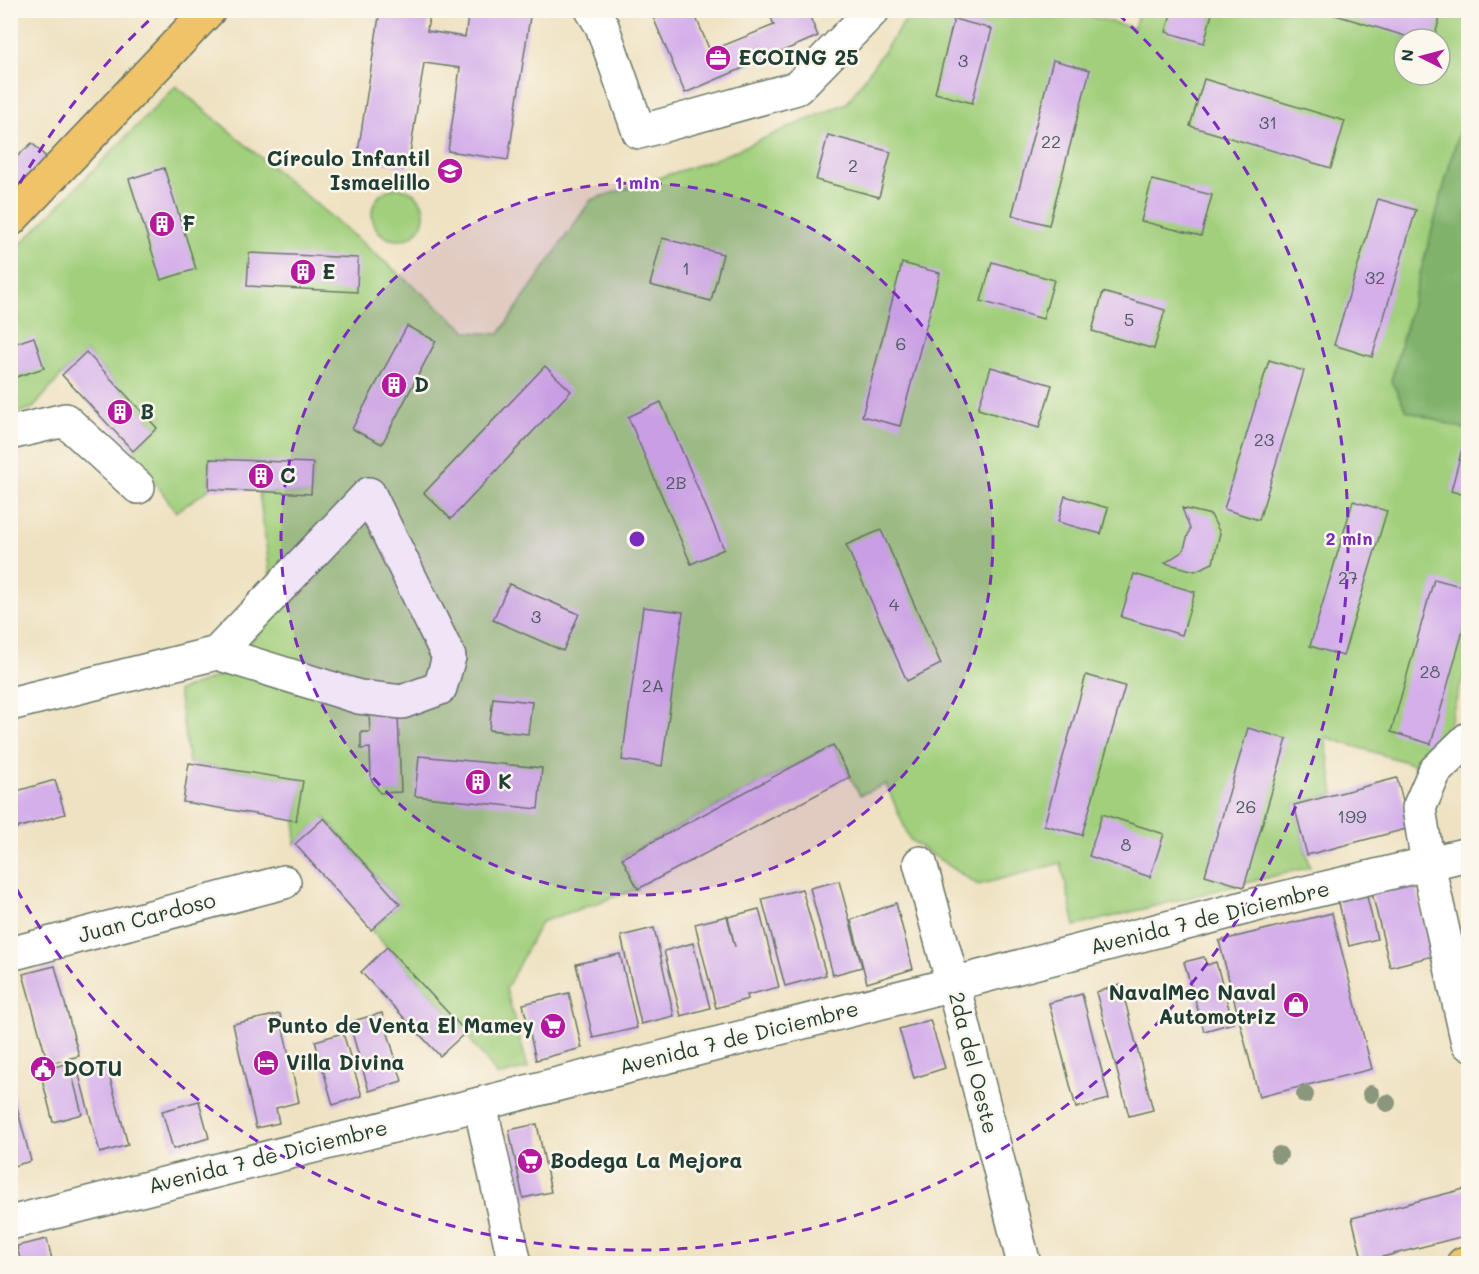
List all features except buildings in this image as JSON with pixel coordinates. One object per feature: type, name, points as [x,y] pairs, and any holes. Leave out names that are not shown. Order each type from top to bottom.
[{"type":"main road","points":[[10,220],[209,10]]},
{"type":"main road","points":[[1463,1263],[1468,1262]]},
{"type":"street","points":[[592,10],[602,26],[639,132],[797,88],[873,10]]},
{"type":"street","points":[[10,433],[65,420],[138,487]]},
{"type":"street","points":[[10,704],[218,653],[359,697],[402,702],[440,688],[449,657],[369,494],[218,653]]},
{"type":"street","points":[[1468,739],[1435,771],[1419,808],[1428,864],[1468,1043]]},
{"type":"street","name":"Avenida 7 de Diciembre","points":[[10,1223],[1263,903],[1468,854]]},
{"type":"street","name":"2da del Oeste","points":[[920,864],[1024,1263]]},
{"type":"street","name":"Juan Cardoso","points":[[10,954],[284,882]]},
{"type":"street","points":[[480,1104],[515,1263]]},
{"type":"green space","points":[[1139,10],[1463,10],[1468,19],[1468,98],[1391,381],[1407,411],[1468,430],[1468,660],[1435,771],[1325,737],[1334,794],[1294,805],[1310,867],[1075,926],[1061,863],[978,885],[910,840],[886,784],[860,795],[833,745],[622,857],[638,889],[541,922],[506,989],[528,1068],[498,1076],[457,1022],[371,930],[400,904],[325,818],[295,844],[296,821],[303,781],[189,763],[178,691],[225,674],[275,613],[259,492],[311,494],[313,464],[210,459],[209,489],[176,512],[133,451],[157,428],[86,352],[33,408],[11,415],[11,254],[176,86],[468,332],[499,334],[591,200],[713,160],[847,103],[912,11],[1070,11],[1134,28]]},
{"type":"green space","points":[[1468,98],[1468,430],[1407,411],[1391,381]]},
{"type":"green space","points":[[393,188],[403,188],[417,195],[424,214],[417,233],[403,240],[393,240],[383,236],[376,229],[372,219],[372,209],[376,199],[383,192]]},
{"type":"place","name":"ECOING 25","points":[[718,58]]},
{"type":"place","name":"Círculo Infantil Ismaelillo","points":[[450,171]]},
{"type":"place","name":"F","points":[[162,224]]},
{"type":"place","name":"E","points":[[303,272]]},
{"type":"place","name":"D","points":[[394,385]]},
{"type":"place","name":"B","points":[[120,412]]},
{"type":"place","name":"C","points":[[261,476]]},
{"type":"place","name":"K","points":[[478,782]]},
{"type":"place","name":"NavalMec Naval Automotriz","points":[[1296,1005]]},
{"type":"place","name":"Punto de Venta El Mamey","points":[[553,1026]]},
{"type":"place","name":"Villa Divina","points":[[266,1063]]},
{"type":"place","name":"DOTU","points":[[43,1069]]},
{"type":"place","name":"Bodega La Mejora","points":[[530,1161]]}]
